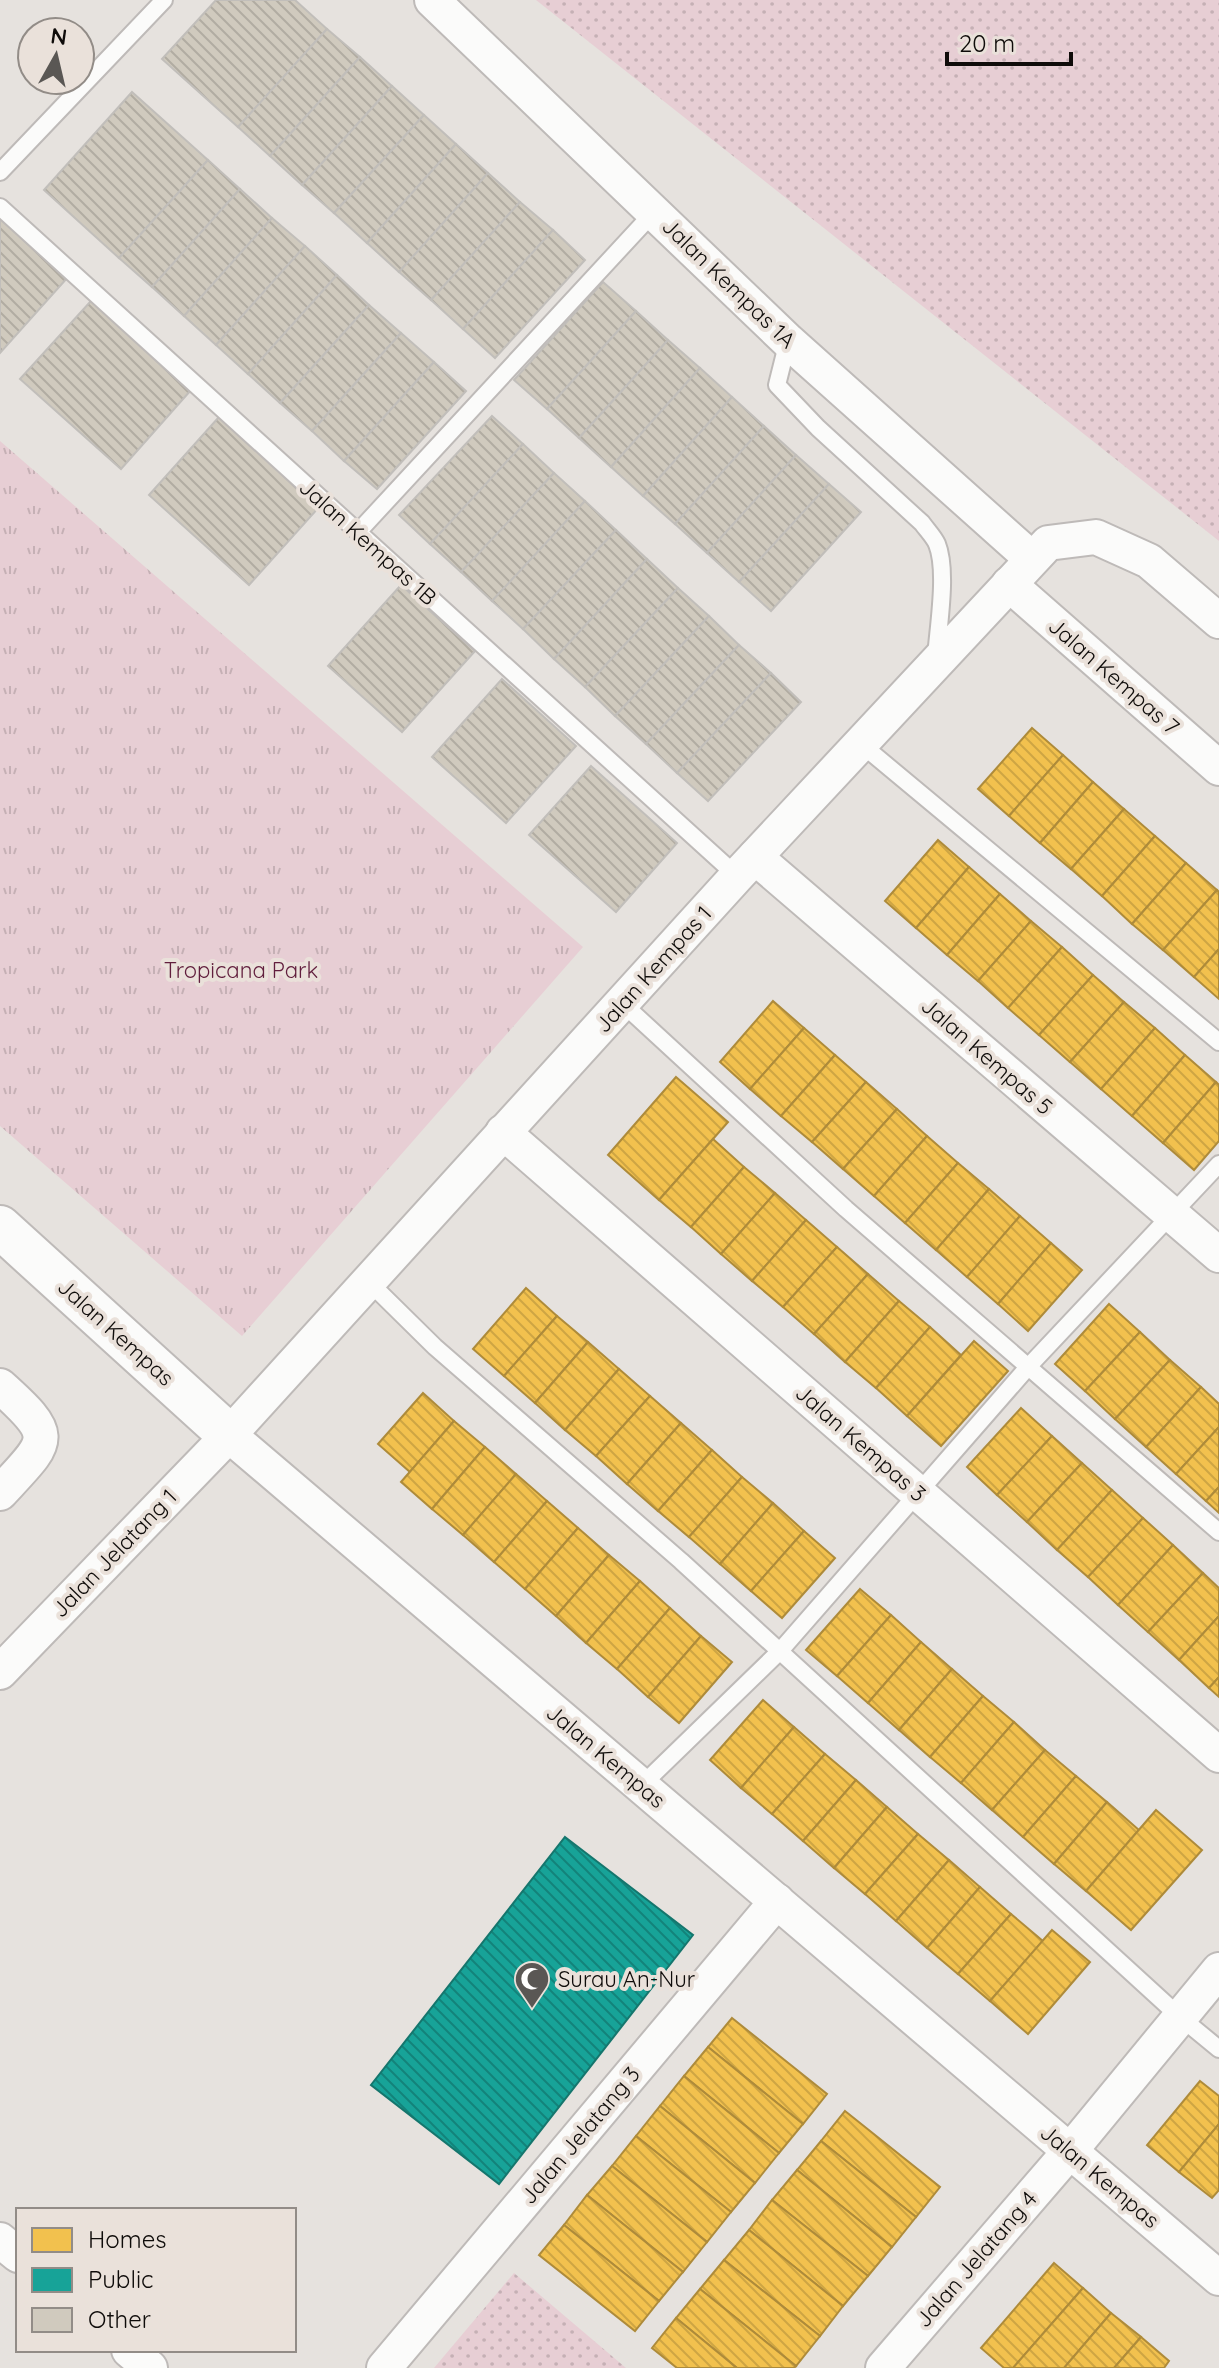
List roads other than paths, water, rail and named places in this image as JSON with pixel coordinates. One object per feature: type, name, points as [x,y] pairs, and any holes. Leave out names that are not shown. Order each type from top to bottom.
[{"type":"street","name":"Jalan Kempas 1A","points":[[432,0],[788,341],[1032,559]]},
{"type":"street","name":"Jalan Kempas 1","points":[[229,1435],[746,866],[1048,543],[1096,537],[1149,561],[1219,621]]},
{"type":"street","name":"Jalan Kempas 7","points":[[1009,584],[1219,768]]},
{"type":"street","name":"Jalan Kempas 5","points":[[746,866],[1219,1255]]},
{"type":"street","name":"Jalan Kempas 3","points":[[503,1132],[1219,1755]]},
{"type":"street","name":"Jalan Kempas","points":[[0,1227],[229,1435],[1219,2278]]},
{"type":"street","points":[[0,1386],[31,1414],[41,1435],[33,1457],[0,1493]]},
{"type":"street","name":"Jalan Jelatang 1","points":[[0,1672],[229,1435]]},
{"type":"street","name":"Jalan Jelatang 3","points":[[384,2368],[777,1901]]},
{"type":"street","name":"Jalan Jelatang 4","points":[[883,2368],[1070,2151],[1219,1970]]},
{"type":"street","points":[[0,2240],[16,2253]]},
{"type":"street","points":[[131,2352],[150,2368]]},
{"type":"lane","points":[[0,172],[164,0]]},
{"type":"lane","name":"Jalan Kempas 1B","points":[[0,207],[358,532],[746,866]]},
{"type":"lane","points":[[358,532],[654,212]]},
{"type":"lane","points":[[788,341],[777,385],[818,428],[922,523],[936,542],[941,560],[941,582],[935,664]]},
{"type":"lane","points":[[861,744],[1219,1042]]},
{"type":"lane","points":[[622,1003],[846,1209],[1219,1532]]},
{"type":"lane","points":[[641,1786],[780,1651],[1028,1367],[1219,1164]]},
{"type":"lane","points":[[368,1281],[435,1347],[681,1561],[1180,2017],[1219,2049]]},
{"type":"place","name":"Surau An-Nur","points":[[532,2010]]},
{"type":"park label","name":"Tropicana Park","points":[[241,970]]}]
